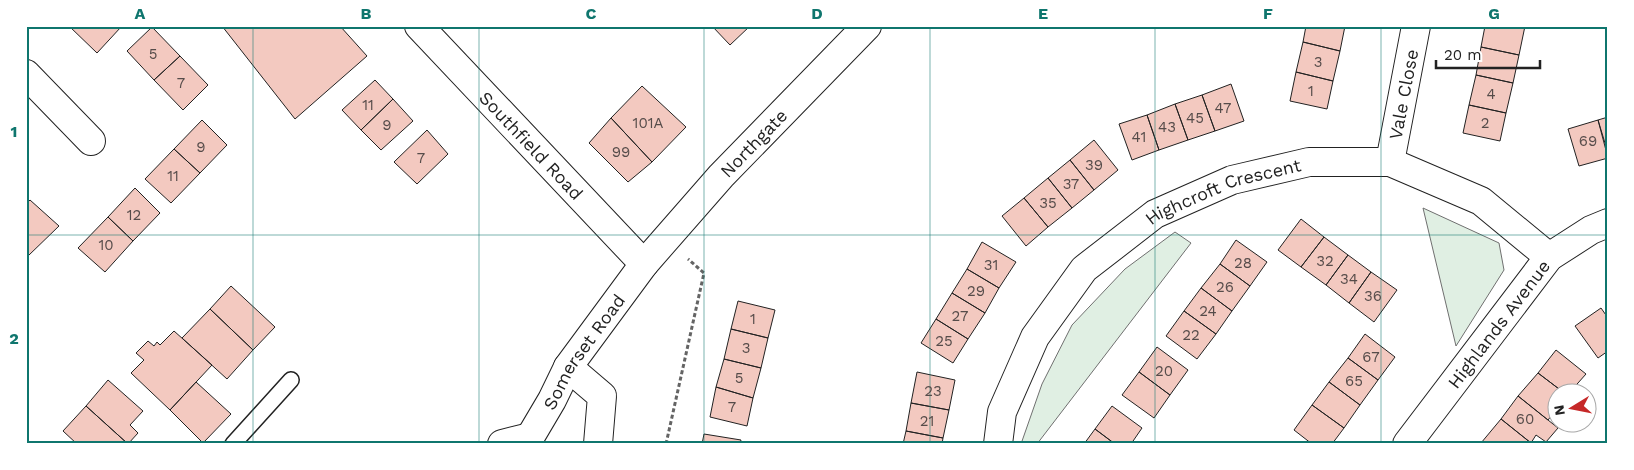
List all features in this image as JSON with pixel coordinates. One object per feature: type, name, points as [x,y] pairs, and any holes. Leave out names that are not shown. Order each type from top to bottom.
[{"type":"street","name":"Southfield Road","points":[[419,26],[644,264]]},
{"type":"street","name":"Northgate","points":[[644,264],[721,176],[867,26]]},
{"type":"street","name":"Vale Close","points":[[1390,162],[1416,26]]},
{"type":"street","points":[[26,74],[91,141]]},
{"type":"street","name":"Highcroft Crescent","points":[[998,444],[1002,412],[1036,337],[1084,269],[1155,214],[1232,180],[1309,162],[1390,162],[1481,202],[1549,257]]},
{"type":"street","name":"Highlands Avenue","points":[[1407,444],[1549,257],[1591,230],[1608,222]]},
{"type":"street","name":"Somerset Road","points":[[528,440],[552,400],[568,367],[644,264]]},
{"type":"street","points":[[568,367],[602,396],[598,444]]},
{"type":"street","points":[[502,444],[528,440]]},
{"type":"lane","points":[[233,444],[291,380]]},
{"type":"path","points":[[666,444],[704,273]]},
{"type":"green space","points":[[1423,208],[1499,243],[1504,270],[1456,346]]},
{"type":"green space","points":[[1175,232],[1191,243],[1037,444],[1021,444],[1042,384],[1072,325],[1125,269]]},
{"type":"building","points":[[69,26],[120,26],[121,27],[97,53]]},
{"type":"building","points":[[222,26],[340,26],[367,56],[295,119]]},
{"type":"building","points":[[712,26],[750,26],[730,45]]},
{"type":"building","points":[[1306,26],[1345,26],[1340,51],[1303,42]]},
{"type":"building","points":[[1485,26],[1525,26],[1519,55],[1481,47]]},
{"type":"building","points":[[152,27],[180,56],[154,80],[127,51]]},
{"type":"building","points":[[1303,42],[1340,51],[1333,81],[1296,72]]},
{"type":"building","points":[[1481,47],[1519,55],[1513,83],[1476,75]]},
{"type":"building","points":[[180,56],[208,85],[183,110],[154,80]]},
{"type":"building","points":[[1296,72],[1333,81],[1327,109],[1290,101]]},
{"type":"building","points":[[1476,75],[1513,83],[1506,113],[1469,105]]},
{"type":"building","points":[[375,80],[393,99],[361,130],[342,110]]},
{"type":"building","points":[[1231,84],[1244,121],[1215,131],[1202,95]]},
{"type":"building","points":[[642,86],[686,127],[652,162],[611,118]]},
{"type":"building","points":[[1202,95],[1215,131],[1188,140],[1175,104]]},
{"type":"building","points":[[393,99],[413,121],[381,150],[361,130]]},
{"type":"building","points":[[1175,104],[1188,140],[1159,150],[1147,115]]},
{"type":"building","points":[[1469,105],[1506,113],[1500,141],[1463,133]]},
{"type":"building","points":[[1147,115],[1159,150],[1132,160],[1119,124]]},
{"type":"building","points":[[1608,117],[1608,153],[1598,120]]},
{"type":"building","points":[[611,118],[652,162],[628,182],[589,143]]},
{"type":"building","points":[[202,120],[227,145],[200,173],[174,149]]},
{"type":"building","points":[[1598,120],[1608,158],[1579,166],[1568,129]]},
{"type":"building","points":[[427,130],[448,154],[417,184],[394,162]]},
{"type":"building","points":[[1094,140],[1118,170],[1094,190],[1070,160]]},
{"type":"building","points":[[174,149],[200,173],[171,203],[145,179]]},
{"type":"building","points":[[1070,160],[1094,190],[1072,208],[1048,178]]},
{"type":"building","points":[[1048,178],[1072,208],[1048,227],[1024,198]]},
{"type":"building","points":[[135,188],[160,213],[133,241],[108,217]]},
{"type":"building","points":[[1024,198],[1048,227],[1026,246],[1002,216]]},
{"type":"building","points":[[30,200],[59,226],[28,256],[26,255],[26,204]]},
{"type":"building","points":[[108,217],[133,241],[105,272],[78,248]]},
{"type":"building","points":[[1301,219],[1324,237],[1301,267],[1278,250]]},
{"type":"building","points":[[1324,237],[1348,255],[1326,285],[1301,267]]},
{"type":"building","points":[[1236,240],[1267,262],[1250,286],[1220,264]]},
{"type":"building","points":[[982,242],[1016,262],[999,288],[967,269]]},
{"type":"building","points":[[1348,255],[1371,272],[1349,303],[1326,285]]},
{"type":"building","points":[[1220,264],[1250,286],[1232,311],[1201,288]]},
{"type":"building","points":[[967,269],[999,288],[985,313],[952,293]]},
{"type":"building","points":[[1371,272],[1397,290],[1374,322],[1349,303]]},
{"type":"building","points":[[231,286],[275,327],[253,350],[210,309]]},
{"type":"building","points":[[1201,288],[1232,311],[1216,334],[1184,311]]},
{"type":"building","points":[[952,293],[985,313],[968,339],[936,319]]},
{"type":"building","points":[[738,301],[775,310],[768,338],[731,329]]},
{"type":"building","points":[[1601,308],[1608,318],[1608,351],[1598,358],[1575,326]]},
{"type":"building","points":[[210,309],[253,350],[227,379],[182,338]]},
{"type":"building","points":[[1184,311],[1216,334],[1197,359],[1166,336]]},
{"type":"building","points":[[936,319],[968,339],[953,363],[921,343]]},
{"type":"building","points":[[731,329],[768,338],[761,368],[724,359]]},
{"type":"building","points":[[174,331],[212,365],[170,410],[131,373],[144,360],[136,353],[148,341],[154,346],[157,342],[160,345]]},
{"type":"building","points":[[1365,334],[1395,357],[1378,380],[1348,358]]},
{"type":"building","points":[[1157,347],[1188,370],[1170,395],[1139,372]]},
{"type":"building","points":[[1556,350],[1586,374],[1579,382],[1550,382],[1538,373]]},
{"type":"building","points":[[1348,358],[1378,380],[1360,405],[1329,382]]},
{"type":"building","points":[[724,359],[761,368],[753,398],[716,387]]},
{"type":"building","points":[[917,372],[955,380],[949,410],[911,403]]},
{"type":"building","points":[[1139,372],[1170,395],[1154,418],[1122,395]]},
{"type":"building","points":[[1538,373],[1550,382],[1546,382],[1546,418],[1518,396]]},
{"type":"building","points":[[108,380],[143,411],[130,425],[138,433],[128,444],[86,406]]},
{"type":"building","points":[[196,382],[231,414],[203,443],[170,410]]},
{"type":"building","points":[[1329,382],[1360,405],[1344,428],[1312,405]]},
{"type":"building","points":[[716,387],[753,398],[747,426],[710,417]]},
{"type":"building","points":[[1518,396],[1546,418],[1546,432],[1555,432],[1546,442],[1536,435],[1531,443],[1501,419]]},
{"type":"building","points":[[911,403],[949,410],[943,438],[906,431]]},
{"type":"building","points":[[1312,405],[1344,428],[1332,444],[1312,444],[1294,430]]},
{"type":"building","points":[[86,406],[128,444],[77,444],[63,431]]},
{"type":"building","points":[[1112,406],[1142,428],[1131,444],[1115,444],[1095,429]]},
{"type":"building","points":[[1501,419],[1531,443],[1481,443]]},
{"type":"building","points":[[1095,429],[1115,444],[1084,444]]},
{"type":"building","points":[[906,431],[943,438],[942,444],[903,444]]},
{"type":"building","points":[[704,434],[741,440],[740,444],[702,444]]}]
